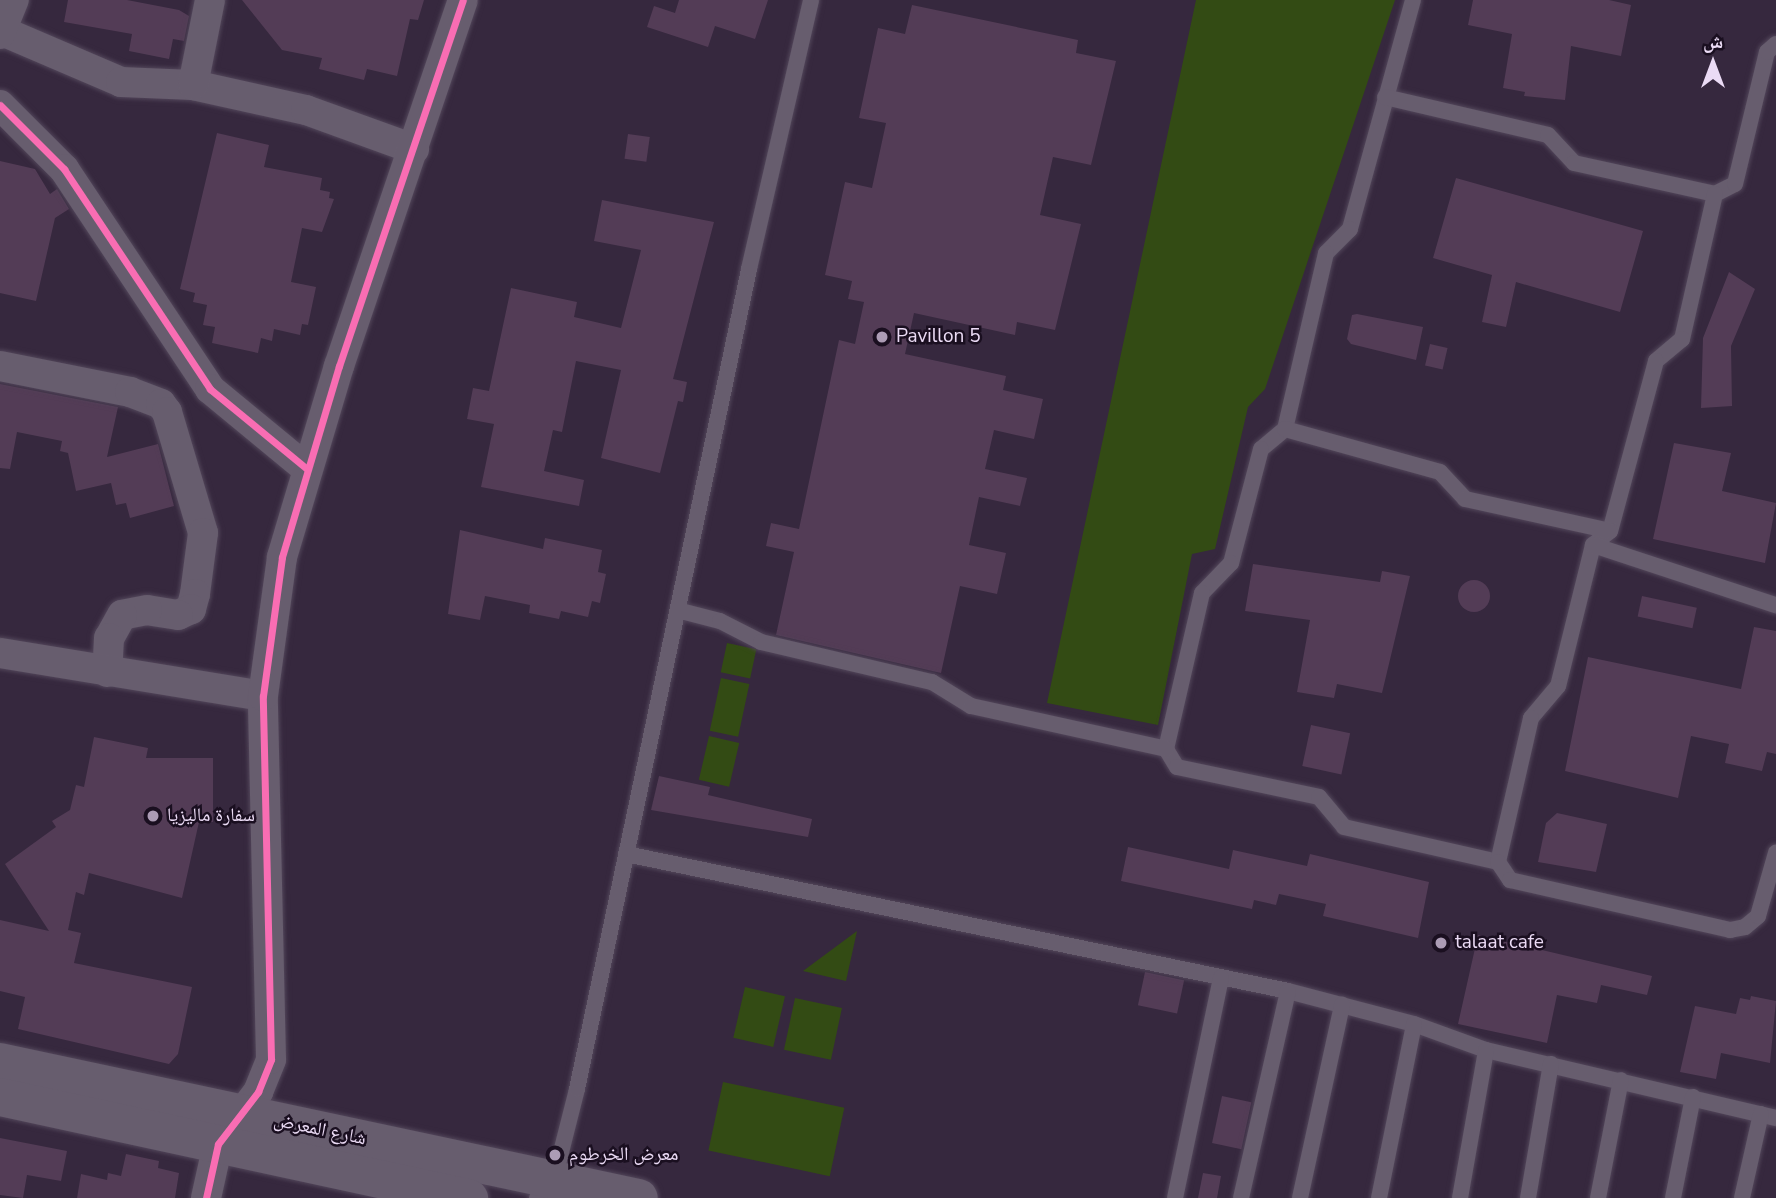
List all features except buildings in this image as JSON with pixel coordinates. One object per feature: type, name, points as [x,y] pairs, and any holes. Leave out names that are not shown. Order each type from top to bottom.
[{"type":"main road","name":"شارع المعرض","points":[[0,1062],[244,1114],[545,1189],[639,1198]]},
{"type":"main road","name":"شارع المعرض","points":[[0,1097],[469,1198]]},
{"type":"street","points":[[14,0],[1,32],[121,82],[193,85],[306,110],[414,149]]},
{"type":"street","points":[[193,85],[210,0]]},
{"type":"street","points":[[206,1198],[218,1144],[244,1114],[267,1072],[272,1044],[263,696],[268,636],[282,556],[307,469],[463,0]]},
{"type":"street","points":[[0,105],[64,169],[210,389],[307,469]]},
{"type":"street","points":[[0,366],[131,392],[160,404],[167,412],[203,533],[195,594],[191,609],[178,615],[147,610],[122,615],[109,638],[107,672]]},
{"type":"street","points":[[0,653],[263,696]]},
{"type":"lane","points":[[545,1189],[578,1089],[626,854],[681,611],[749,270],[811,0]]},
{"type":"lane","points":[[1413,0],[1350,229],[1326,253],[1285,429],[1261,449],[1231,563],[1202,593],[1166,748],[1177,767],[1319,797],[1344,827],[1498,862],[1510,880],[1730,930],[1745,927],[1758,916],[1776,853]]},
{"type":"lane","points":[[1385,97],[1548,135],[1574,163],[1715,194],[1735,184],[1767,52],[1776,44]]},
{"type":"lane","points":[[1498,862],[1531,718],[1558,686],[1593,545],[1610,530],[1656,361],[1682,339],[1715,194]]},
{"type":"lane","points":[[1285,429],[1440,472],[1465,499],[1610,530]]},
{"type":"lane","points":[[1593,545],[1776,605]]},
{"type":"lane","points":[[681,611],[720,621],[761,642],[932,682],[971,706],[1166,748]]},
{"type":"lane","points":[[626,854],[1288,991],[1414,1024],[1486,1050],[1769,1116],[1742,1198]]},
{"type":"lane","points":[[1175,1198],[1221,978]]},
{"type":"lane","points":[[1241,1198],[1288,991]]},
{"type":"lane","points":[[1300,1198],[1342,1005]]},
{"type":"lane","points":[[1379,1198],[1414,1024]]},
{"type":"lane","points":[[1460,1198],[1486,1050]]},
{"type":"lane","points":[[1528,1198],[1551,1064]]},
{"type":"lane","points":[[1598,1198],[1621,1080]]},
{"type":"lane","points":[[1674,1198],[1693,1097]]},
{"type":"green space","points":[[1196,0],[1395,0],[1265,389],[1248,407],[1215,549],[1192,554],[1158,725],[1047,703]]},
{"type":"green space","points":[[727,643],[756,649],[750,679],[721,672]]},
{"type":"green space","points":[[721,678],[749,684],[738,737],[710,731]]},
{"type":"green space","points":[[709,736],[739,743],[729,787],[699,780]]},
{"type":"green space","points":[[857,931],[846,981],[803,971]]},
{"type":"green space","points":[[745,987],[785,996],[773,1047],[733,1038]]},
{"type":"green space","points":[[795,998],[842,1008],[831,1060],[784,1050]]},
{"type":"green space","points":[[723,1082],[844,1108],[830,1176],[708,1150]]},
{"type":"cycle path","points":[[206,1198],[218,1144],[258,1092],[271,1059],[263,696],[282,557],[339,366],[463,0]]},
{"type":"cycle path","points":[[0,105],[64,169],[210,389],[307,469]]},
{"type":"place","name":"Pavillon 5","points":[[882,337]]},
{"type":"place","name":"سفارة ماليزيا","points":[[153,816]]},
{"type":"place","name":"talaat cafe","points":[[1441,943]]},
{"type":"place","name":"معرض الخرطوم","points":[[555,1155]]}]
